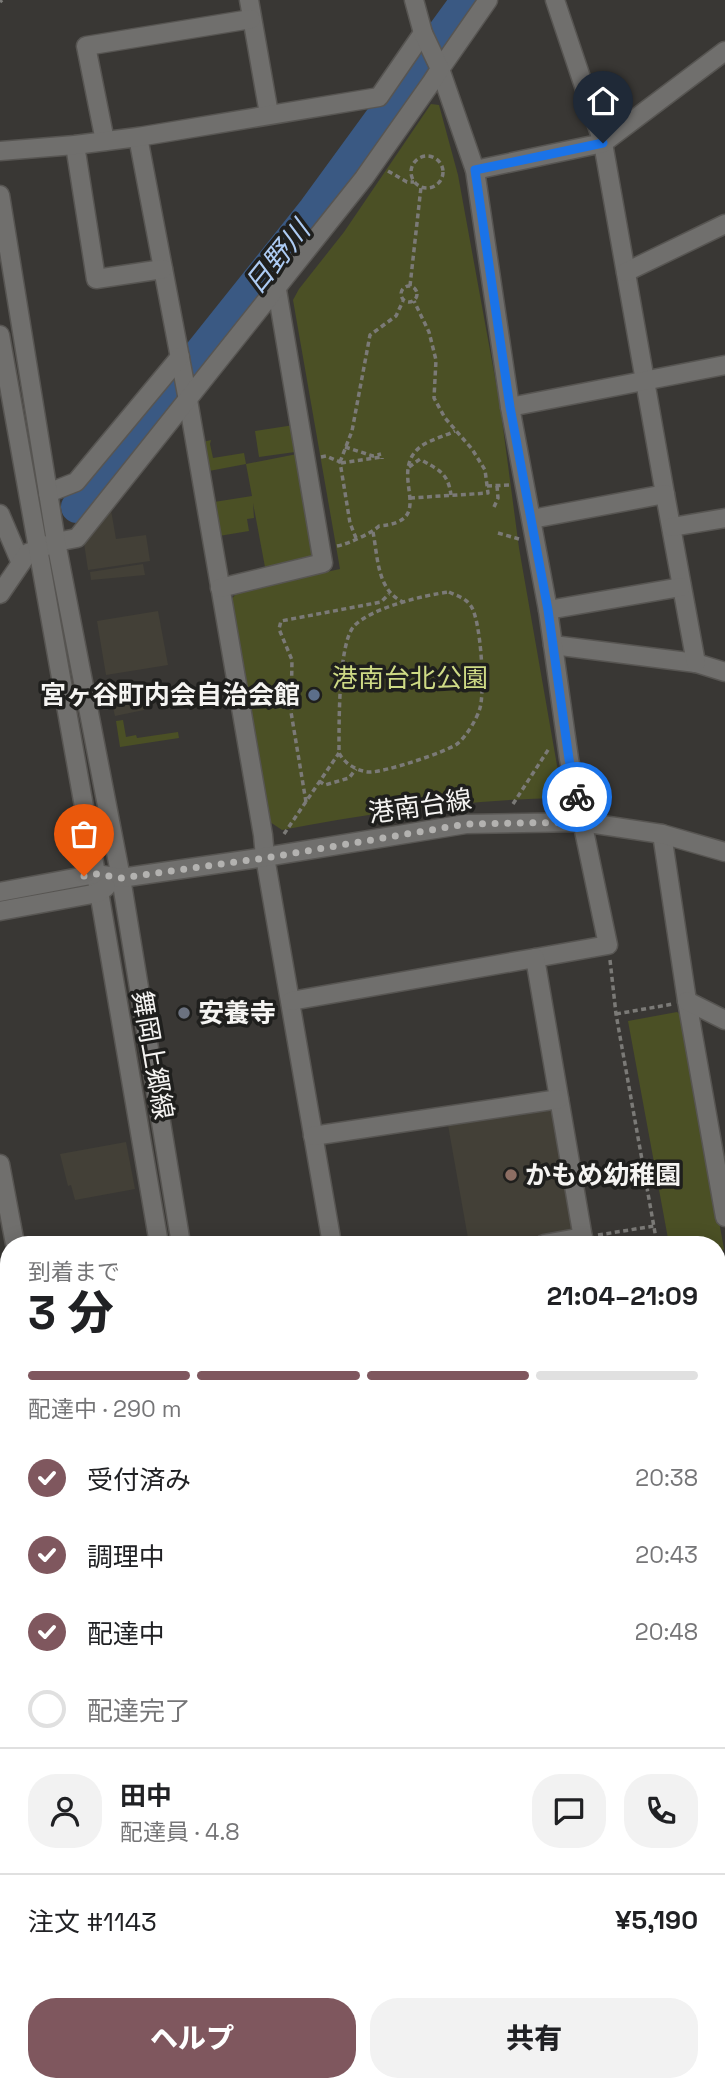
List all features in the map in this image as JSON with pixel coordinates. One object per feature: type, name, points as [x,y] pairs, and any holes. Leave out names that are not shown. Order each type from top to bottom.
[{"type":"street","points":[[249,0],[269,114]]},
{"type":"street","points":[[291,1001],[608,945],[569,759],[548,610],[510,407],[475,170],[414,0]]},
{"type":"street","points":[[0,594],[20,561],[28,554],[56,542],[77,538],[364,178],[488,0]]},
{"type":"street","points":[[555,0],[603,143],[696,663]]},
{"type":"street","points":[[105,141],[86,46],[251,19]]},
{"type":"street","points":[[0,151],[105,141],[379,97],[424,34]]},
{"type":"street","points":[[475,170],[603,143],[725,51]]},
{"type":"street","points":[[138,136],[188,399],[331,1236]]},
{"type":"street","points":[[75,145],[96,279],[163,269]]},
{"type":"street","name":"舞岡上郷線","points":[[0,195],[56,542],[121,878],[180,1236]]},
{"type":"street","points":[[626,272],[725,224]]},
{"type":"street","points":[[220,588],[323,563],[277,290]]},
{"type":"street","name":"舞岡上郷線","points":[[0,335],[158,1236]]},
{"type":"street","points":[[48,493],[76,482],[180,358]]},
{"type":"street","points":[[510,407],[725,365]]},
{"type":"street","points":[[532,519],[665,494]]},
{"type":"street","points":[[0,514],[20,561]]},
{"type":"street","points":[[672,527],[725,518]]},
{"type":"street","points":[[548,610],[681,587]]},
{"type":"street","points":[[552,645],[696,663],[725,672]]},
{"type":"street","name":"港南台線","points":[[121,878],[265,858],[466,824],[582,822],[662,834],[725,852]]},
{"type":"street","points":[[662,834],[687,1001],[725,1217]]},
{"type":"street","points":[[0,892],[96,874],[121,878]]},
{"type":"street","points":[[0,911],[98,893],[121,878]]},
{"type":"street","points":[[535,958],[582,1236]]},
{"type":"street","points":[[687,1001],[725,1020]]},
{"type":"street","points":[[313,1136],[559,1100]]},
{"type":"street","points":[[0,1164],[2,1192],[13,1236]]},
{"type":"path","points":[[396,176],[421,187],[436,186],[442,177],[442,167],[436,158],[425,155],[416,160],[410,169],[414,182]]},
{"type":"path","points":[[410,286],[421,187]]},
{"type":"path","points":[[356,538],[350,523],[340,463],[352,431],[370,335],[396,316],[403,300],[401,291],[410,286]]},
{"type":"path","points":[[410,286],[417,293],[414,301],[429,332],[436,360],[434,398],[445,418],[472,449],[485,470],[488,493],[410,498]]},
{"type":"path","points":[[403,300],[409,303],[414,301]]},
{"type":"path","points":[[321,550],[346,544],[373,532],[379,526],[404,520],[410,511],[407,468],[420,447],[456,431]]},
{"type":"path","points":[[326,456],[340,463],[382,457],[345,447]]},
{"type":"path","points":[[407,468],[420,459],[444,474],[450,483],[453,497]]},
{"type":"path","points":[[487,485],[515,485]]},
{"type":"path","points":[[494,507],[498,498],[498,485]]},
{"type":"path","points":[[373,532],[384,587],[389,594],[405,603]]},
{"type":"path","points":[[498,533],[525,541]]},
{"type":"path","points":[[449,592],[462,597],[472,607],[481,642],[481,707],[456,744],[414,762],[371,772],[356,769],[343,761],[339,753],[342,672],[348,637],[354,626],[376,611],[386,608],[425,595],[449,592]]},
{"type":"path","points":[[386,608],[389,594]]},
{"type":"path","points":[[306,802],[291,712],[292,660],[279,629],[281,621],[381,602],[389,594]]},
{"type":"path","points":[[513,804],[557,737]]},
{"type":"path","points":[[284,834],[339,753]]},
{"type":"path","points":[[320,781],[325,785],[349,778],[356,769]]},
{"type":"path","points":[[608,945],[616,1014],[656,1236]]},
{"type":"path","points":[[616,1014],[687,1001]]},
{"type":"path","points":[[607,1236],[654,1226]]},
{"type":"shaded area","points":[[111,510],[116,539],[146,535],[150,561],[88,570],[84,543]]},
{"type":"shaded area","points":[[143,564],[145,575],[91,580],[90,572]]},
{"type":"shaded area","points":[[158,611],[168,665],[106,675],[97,621]]},
{"type":"shaded area","points":[[141,693],[144,710],[115,716],[111,699]]},
{"type":"shaded area","name":"かもめ幼稚園","points":[[554,1107],[575,1225],[571,1231],[542,1236],[468,1236],[448,1125]]},
{"type":"shaded area","points":[[126,1142],[135,1189],[75,1200],[71,1185],[68,1186],[60,1154]]},
{"type":"green space","name":"港南台北公園","points":[[431,104],[439,105],[458,175],[500,405],[519,548],[562,794],[560,798],[420,808],[282,830],[270,822],[231,600],[238,591],[340,569],[293,300],[344,232]]},
{"type":"green space","points":[[294,425],[298,448],[295,452],[259,457],[255,431]]},
{"type":"green space","points":[[211,440],[213,458],[244,453],[246,464],[209,471],[203,442]]},
{"type":"green space","points":[[297,454],[315,553],[309,559],[265,567],[253,503],[254,518],[247,519],[249,531],[219,536],[214,502],[252,496],[246,464]]},
{"type":"green space","points":[[123,720],[126,737],[178,732],[179,738],[120,747],[116,721]]},
{"type":"green space","points":[[677,1012],[682,1016],[722,1236],[668,1236],[628,1021]]},
{"type":"waterway","name":"日野川","points":[[77,507],[314,210],[467,0]]},
{"type":"way so far","points":[[84,876],[96,874],[121,878],[265,858],[398,833],[466,824],[582,822],[577,797]]},
{"type":"place","name":"宮ヶ谷町内会自治会館","points":[[314,695]]},
{"type":"place","name":"安養寺","points":[[184,1013]]},
{"type":"place","name":"かもめ幼稚園","points":[[511,1175]]},
{"type":"route","points":[[577,797],[548,610],[510,407],[475,170],[603,143]]}]
